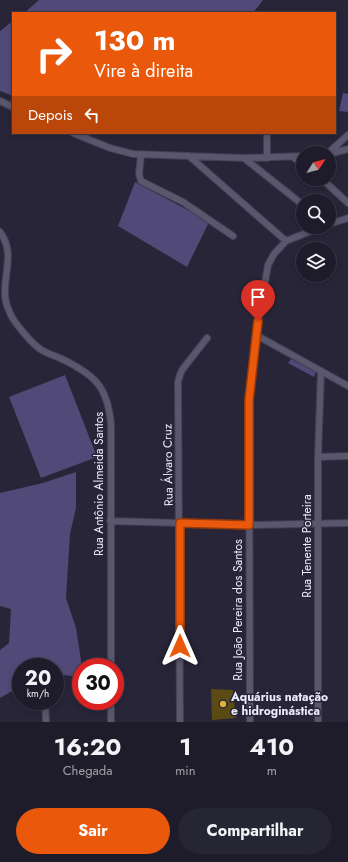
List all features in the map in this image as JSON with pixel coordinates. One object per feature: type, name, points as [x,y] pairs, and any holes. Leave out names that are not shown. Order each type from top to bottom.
[{"type":"street","points":[[0,101],[12,107]]},
{"type":"street","points":[[76,134],[121,152],[141,155],[244,158],[296,157]]},
{"type":"street","points":[[267,134],[267,158]]},
{"type":"street","points":[[336,147],[348,136]]},
{"type":"street","points":[[336,152],[348,150]]},
{"type":"street","points":[[141,155],[139,174],[141,181],[183,202],[233,236]]},
{"type":"street","points":[[189,156],[286,241],[304,234]]},
{"type":"street","points":[[244,158],[296,199]]},
{"type":"street","points":[[330,186],[348,203]]},
{"type":"street","points":[[336,222],[348,218]]},
{"type":"street","name":"Rua Antônio Almeida Santos","points":[[0,232],[6,246],[8,258],[5,296],[14,321],[30,340],[40,349],[76,366],[87,373],[98,384],[106,396],[110,408],[111,658]]},
{"type":"street","name":"Rua João Pereira dos Santos","points":[[250,722],[249,400],[256,335],[268,265],[274,254],[286,241]]},
{"type":"street","points":[[256,335],[348,386]]},
{"type":"street","name":"Rua Álvaro Cruz","points":[[180,722],[178,382],[182,370],[207,338]]},
{"type":"street","name":"Rua Tenente Porteira","points":[[318,722],[318,457],[321,371]]},
{"type":"street","points":[[318,457],[348,456]]},
{"type":"street","points":[[110,521],[249,525],[348,523]]},
{"type":"street","points":[[45,710],[46,722]]},
{"type":"street","points":[[111,710],[111,722]]},
{"type":"shaded area","points":[[39,0],[263,0],[254,12],[25,12]]},
{"type":"shaded area","points":[[12,22],[12,96],[0,91],[0,31]]},
{"type":"shaded area","points":[[343,93],[348,94],[348,112],[339,111]]},
{"type":"shaded area","points":[[135,182],[199,216],[210,220],[187,267],[118,226]]},
{"type":"shaded area","points":[[291,359],[316,372],[314,377],[288,363]]},
{"type":"shaded area","points":[[65,375],[97,457],[41,478],[9,397]]},
{"type":"shaded area","points":[[76,472],[76,508],[70,534],[66,598],[76,628],[81,658],[72,658],[72,676],[64,675],[64,658],[12,658],[12,691],[0,698],[0,650],[9,643],[11,609],[0,606],[0,493],[43,483]]},
{"type":"building","name":"Aquárius natação e hidroginástica","points":[[211,689],[233,690],[236,718],[212,720]]},
{"type":"place","name":"Aquárius natação e hidroginástica","points":[[223,704]]},
{"type":"route","points":[[180,646],[180,523],[249,525],[249,400],[258,321]]}]
